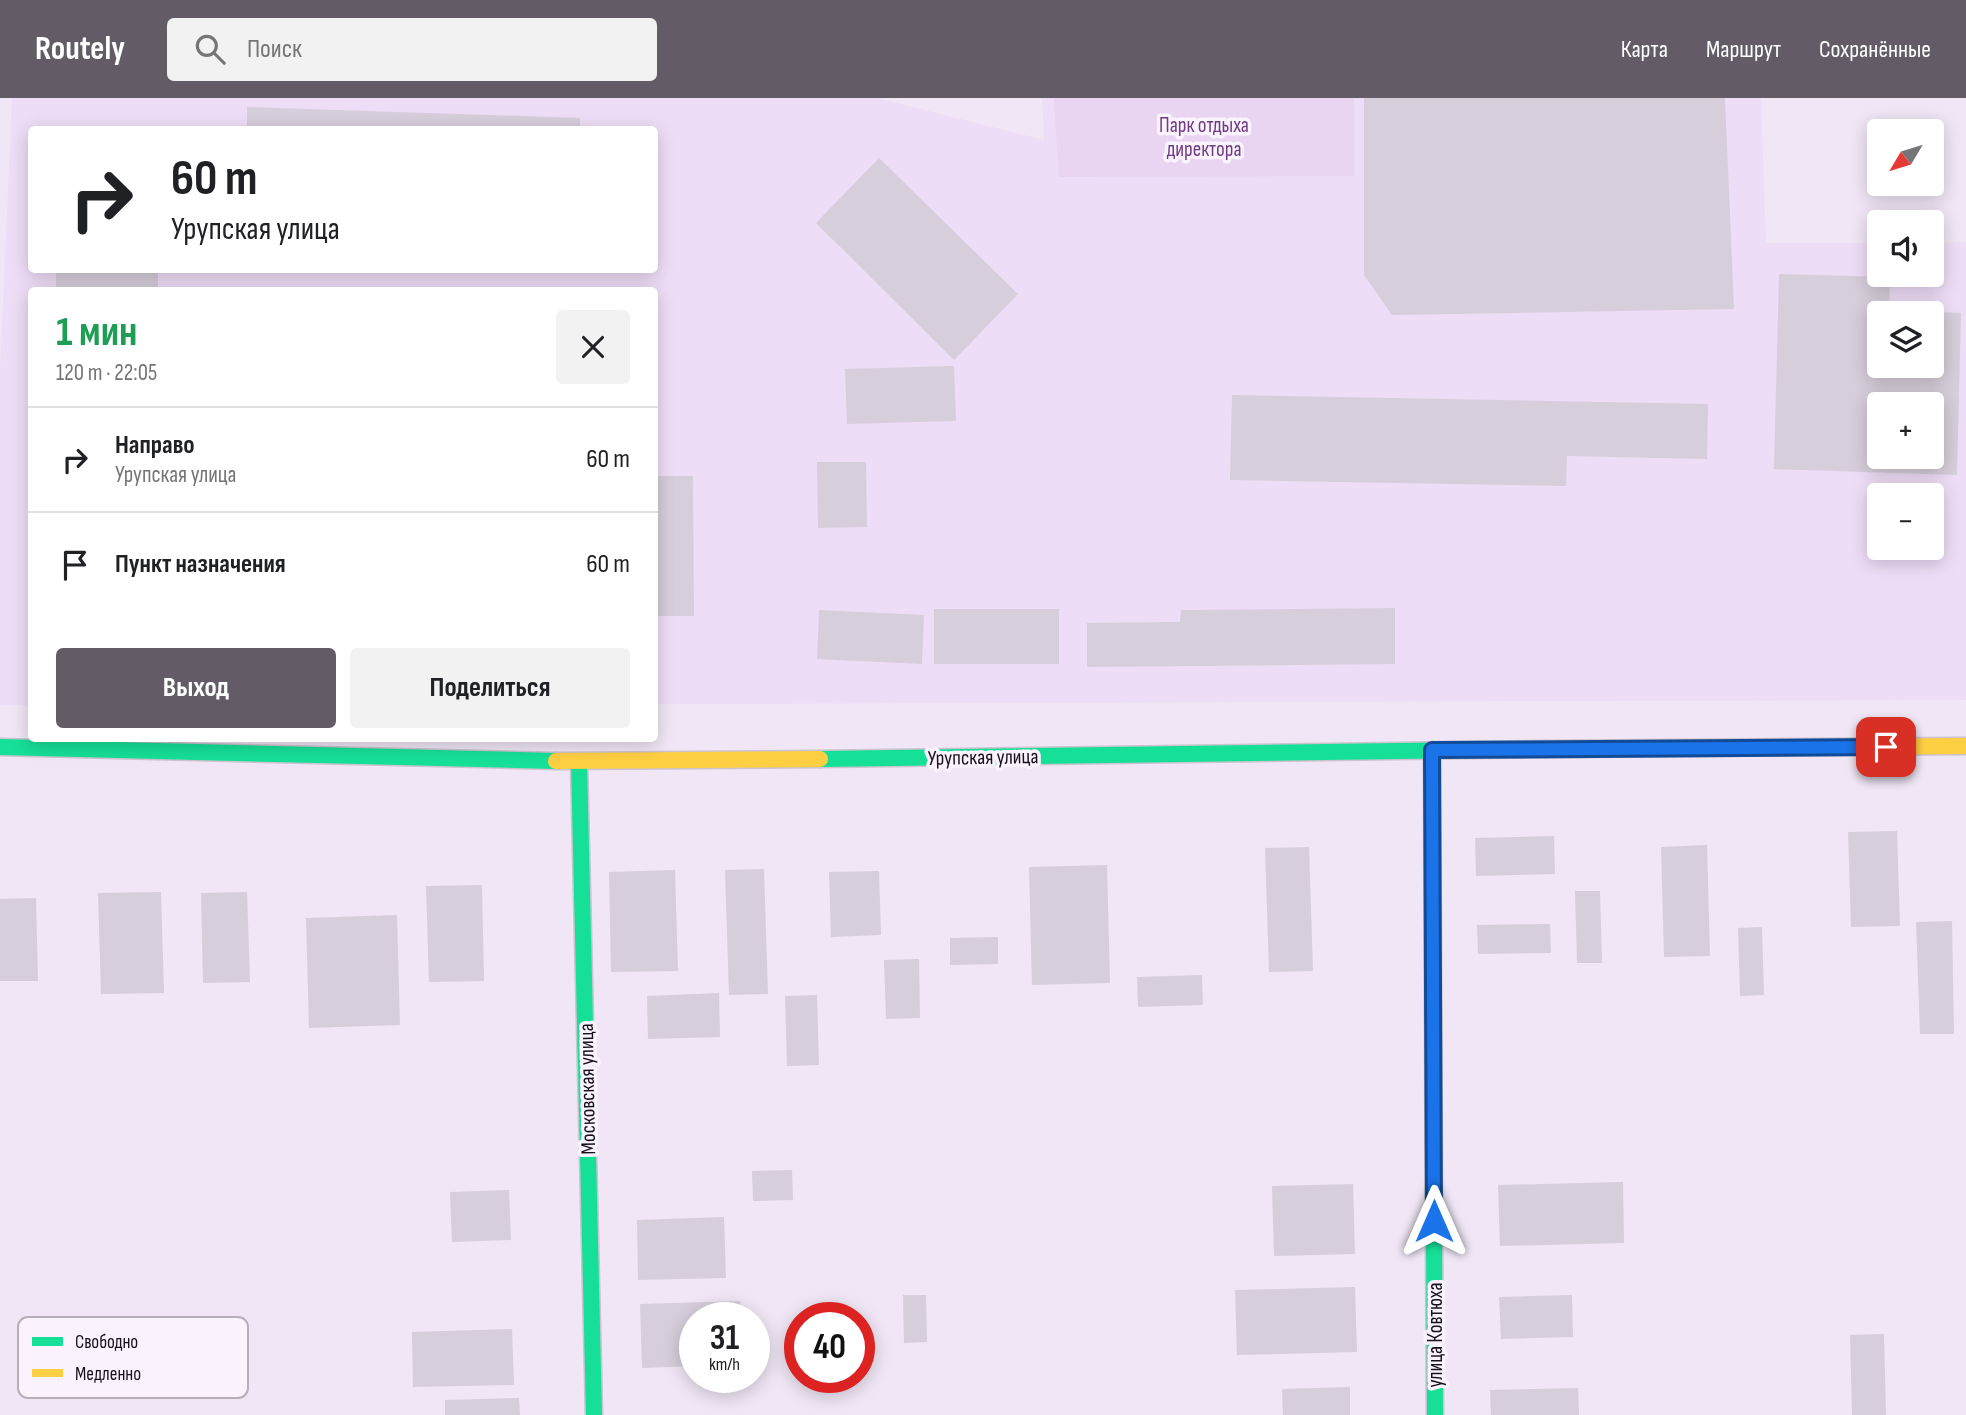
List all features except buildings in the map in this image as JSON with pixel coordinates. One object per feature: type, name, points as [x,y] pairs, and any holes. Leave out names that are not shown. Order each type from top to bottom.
[{"type":"street","name":"Урупская улица","points":[[0,747],[579,762],[1432,750],[1966,746]]},
{"type":"street","name":"улица Ковтюха","points":[[1432,750],[1435,1415]]},
{"type":"street","name":"Московская улица","points":[[579,762],[594,1415]]},
{"type":"shaded area","points":[[12,98],[877,98],[1044,140],[1042,98],[1761,98],[1766,243],[1867,243],[1867,287],[1944,287],[1944,243],[1966,242],[1966,700],[658,704],[658,287],[28,287],[28,705],[0,705],[0,370]]},
{"type":"green space","name":"Парк отдыха директора","points":[[1054,98],[1354,98],[1354,176],[1059,177]]},
{"type":"traffic: fast","points":[[0,747],[556,761]]},
{"type":"traffic: fast","points":[[820,759],[1546,749]]},
{"type":"traffic: fast","points":[[579,762],[594,1415]]},
{"type":"traffic: fast","points":[[1434,1234],[1435,1415]]},
{"type":"traffic: slow","points":[[1546,749],[1966,746]]},
{"type":"traffic: slow","points":[[1432,750],[1434,1234]]},
{"type":"traffic: slow","points":[[556,761],[820,759]]},
{"type":"route","points":[[1434,1221],[1432,750],[1886,747]]}]
